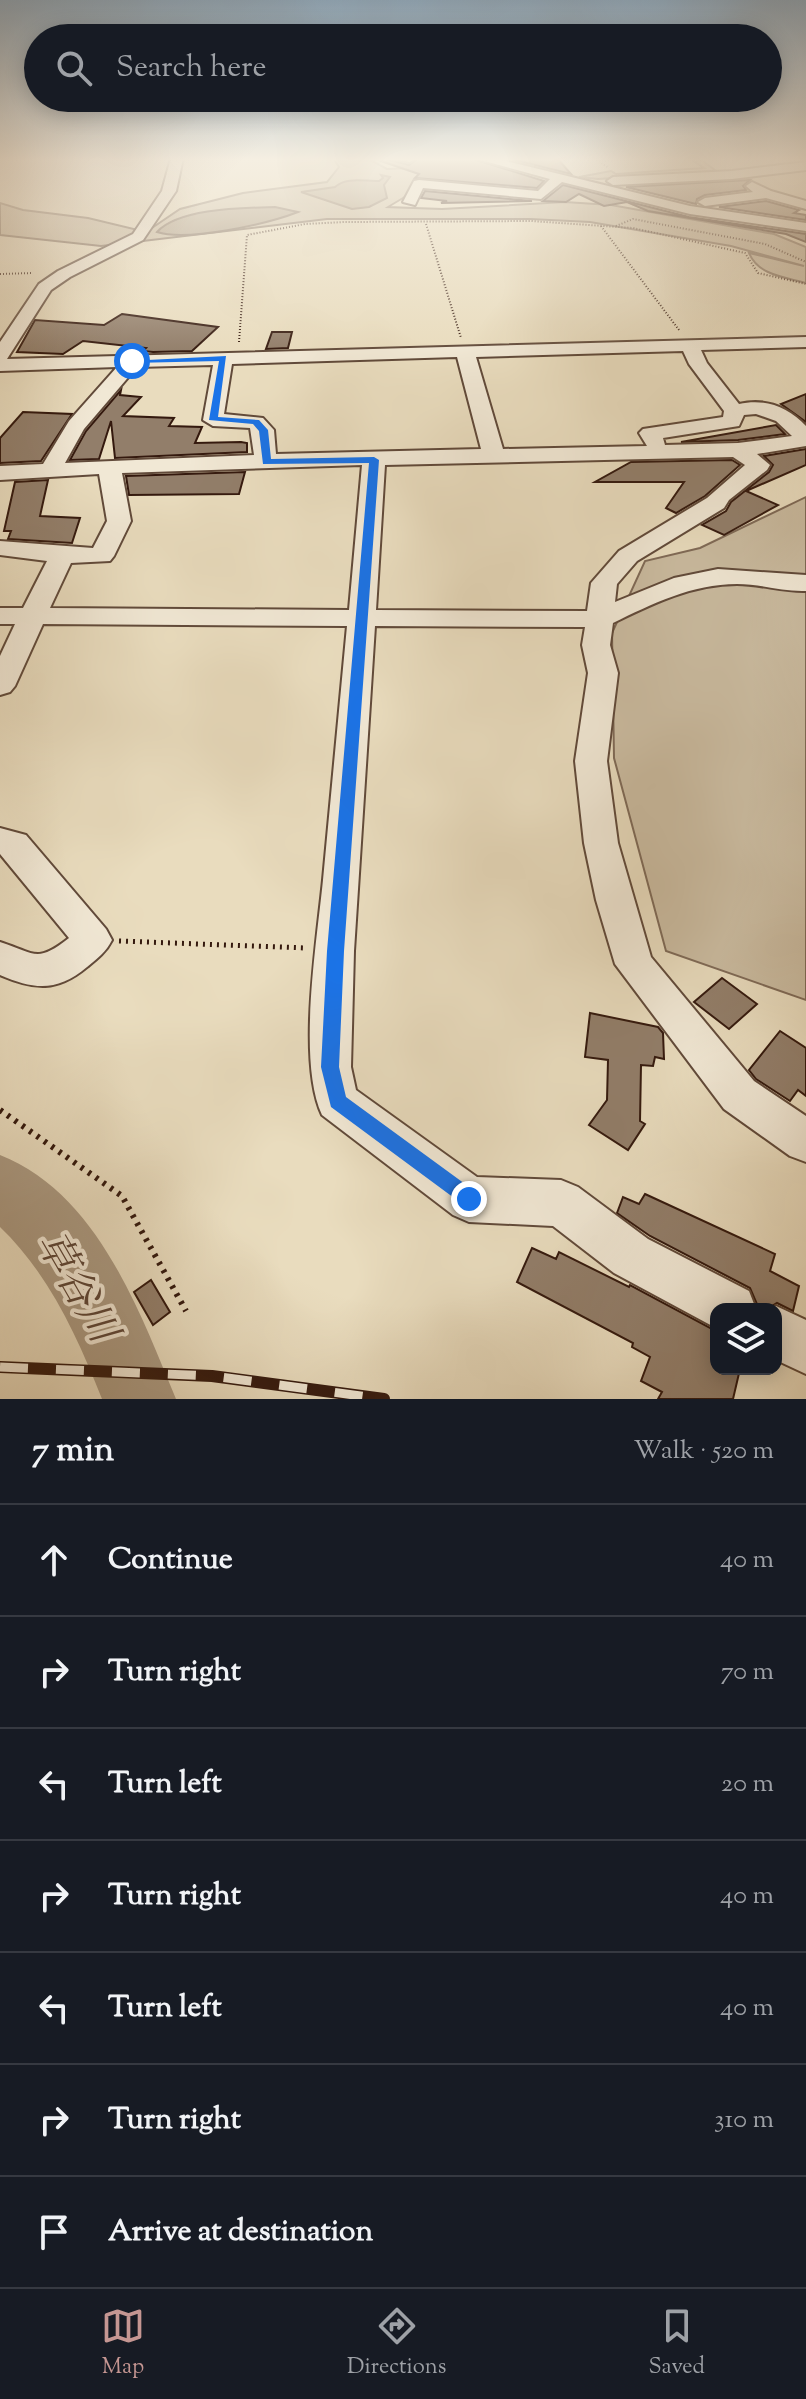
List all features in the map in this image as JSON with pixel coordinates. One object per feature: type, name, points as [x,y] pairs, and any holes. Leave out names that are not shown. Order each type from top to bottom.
[{"type":"street","points":[[0,356],[45,287],[64,274],[138,237],[147,223]]},
{"type":"street","points":[[712,223],[788,236],[806,244]]},
{"type":"street","points":[[777,223],[806,228]]},
{"type":"street","points":[[788,236],[806,228]]},
{"type":"street","points":[[0,365],[806,342]]},
{"type":"street","points":[[661,451],[650,433],[732,422],[734,411],[698,364],[690,345]]},
{"type":"street","points":[[465,351],[494,456]]},
{"type":"street","points":[[224,358],[213,420],[256,422],[263,430],[266,462]]},
{"type":"street","points":[[51,471],[81,417],[132,361]]},
{"type":"street","points":[[0,473],[266,462],[738,450],[806,440],[799,417],[755,405],[734,411]]},
{"type":"street","points":[[738,450],[759,465],[720,496],[716,503],[628,556],[604,583],[596,645],[603,673],[591,761],[601,843],[614,900],[634,964],[739,1095],[806,1141]]},
{"type":"street","points":[[374,460],[335,951],[330,1067],[337,1101],[469,1199],[561,1203],[631,1256],[720,1303]]},
{"type":"street","points":[[0,548],[101,556],[119,521],[112,495],[110,467]]},
{"type":"street","points":[[0,686],[62,555]]},
{"type":"street","points":[[0,616],[600,619],[669,586],[703,577],[741,576],[794,585],[806,583]]},
{"type":"street","points":[[0,841],[14,844],[93,940],[56,970],[28,970],[0,958]]},
{"type":"street","points":[[782,1335],[806,1348]]},
{"type":"path","points":[[224,358],[239,344],[247,235],[305,224],[391,223]]},
{"type":"path","points":[[426,223],[465,351]]},
{"type":"path","points":[[563,223],[678,236],[745,253],[758,273],[806,284]]},
{"type":"path","points":[[615,227],[623,223]]},
{"type":"path","points":[[656,223],[765,244],[806,262]]},
{"type":"path","points":[[601,226],[690,345]]},
{"type":"path","points":[[93,940],[335,951]]},
{"type":"path","points":[[0,1110],[122,1196],[186,1311]]},
{"type":"shaded area","points":[[0,223],[110,223],[146,232],[159,223],[291,223],[101,246],[0,235]]},
{"type":"shaded area","points":[[261,223],[187,235],[157,232],[167,224]]},
{"type":"shaded area","points":[[598,223],[714,223],[774,234],[806,247],[806,283],[765,271],[749,253],[804,266],[731,246]]},
{"type":"shaded area","points":[[806,497],[806,1000],[666,951],[614,758],[612,633],[645,561],[700,548]]},
{"type":"building","points":[[722,223],[806,234],[806,242],[786,234]]},
{"type":"building","points":[[122,314],[218,327],[192,351],[153,352],[143,351],[146,348],[83,341],[63,354],[17,352],[35,320],[104,325]]},
{"type":"building","points":[[272,332],[292,332],[288,348],[266,349]]},
{"type":"building","points":[[121,390],[120,395],[141,397],[123,416],[174,418],[169,426],[202,427],[195,443],[247,443],[247,452],[115,458],[111,421],[99,459],[70,460],[86,431]]},
{"type":"building","points":[[806,394],[806,422],[781,404]]},
{"type":"building","points":[[23,412],[72,414],[41,461],[0,463],[0,438]]},
{"type":"building","points":[[776,425],[785,434],[681,442]]},
{"type":"building","points":[[806,449],[806,465],[746,491],[778,505],[724,535],[702,525],[726,511],[731,502],[769,472],[773,465],[764,456]]},
{"type":"building","points":[[732,460],[740,465],[705,496],[676,513],[666,508],[684,482],[595,482],[631,462]]},
{"type":"building","points":[[245,472],[239,494],[129,495],[126,476]]},
{"type":"building","points":[[48,480],[40,516],[80,518],[72,543],[8,539],[11,531],[4,531],[15,482]]},
{"type":"building","points":[[722,978],[757,1004],[729,1029],[694,1002]]},
{"type":"building","points":[[590,1013],[658,1027],[663,1033],[664,1059],[655,1057],[653,1066],[641,1065],[640,1121],[645,1124],[628,1150],[589,1125],[607,1100],[608,1060],[585,1057]]},
{"type":"building","points":[[780,1031],[806,1048],[806,1096],[798,1090],[790,1101],[756,1079],[749,1070]]},
{"type":"building","points":[[645,1194],[775,1254],[770,1271],[799,1286],[793,1311],[782,1303],[756,1303],[750,1288],[650,1236],[617,1213],[623,1197],[639,1204]]},
{"type":"building","points":[[532,1248],[556,1259],[559,1252],[710,1328],[710,1375],[739,1375],[733,1399],[658,1399],[662,1392],[641,1381],[650,1357],[632,1347],[633,1343],[517,1282]]},
{"type":"building","points":[[151,1280],[170,1312],[153,1325],[134,1292]]},
{"type":"waterway","name":"草谷川","points":[[0,1186],[48,1229],[67,1254],[100,1310],[139,1399]]},
{"type":"railway","points":[[0,1367],[212,1376],[384,1399]]},
{"type":"route","points":[[132,361],[224,358],[213,420],[256,422],[263,430],[266,462],[374,460],[335,951],[330,1067],[337,1101],[469,1199]]}]
